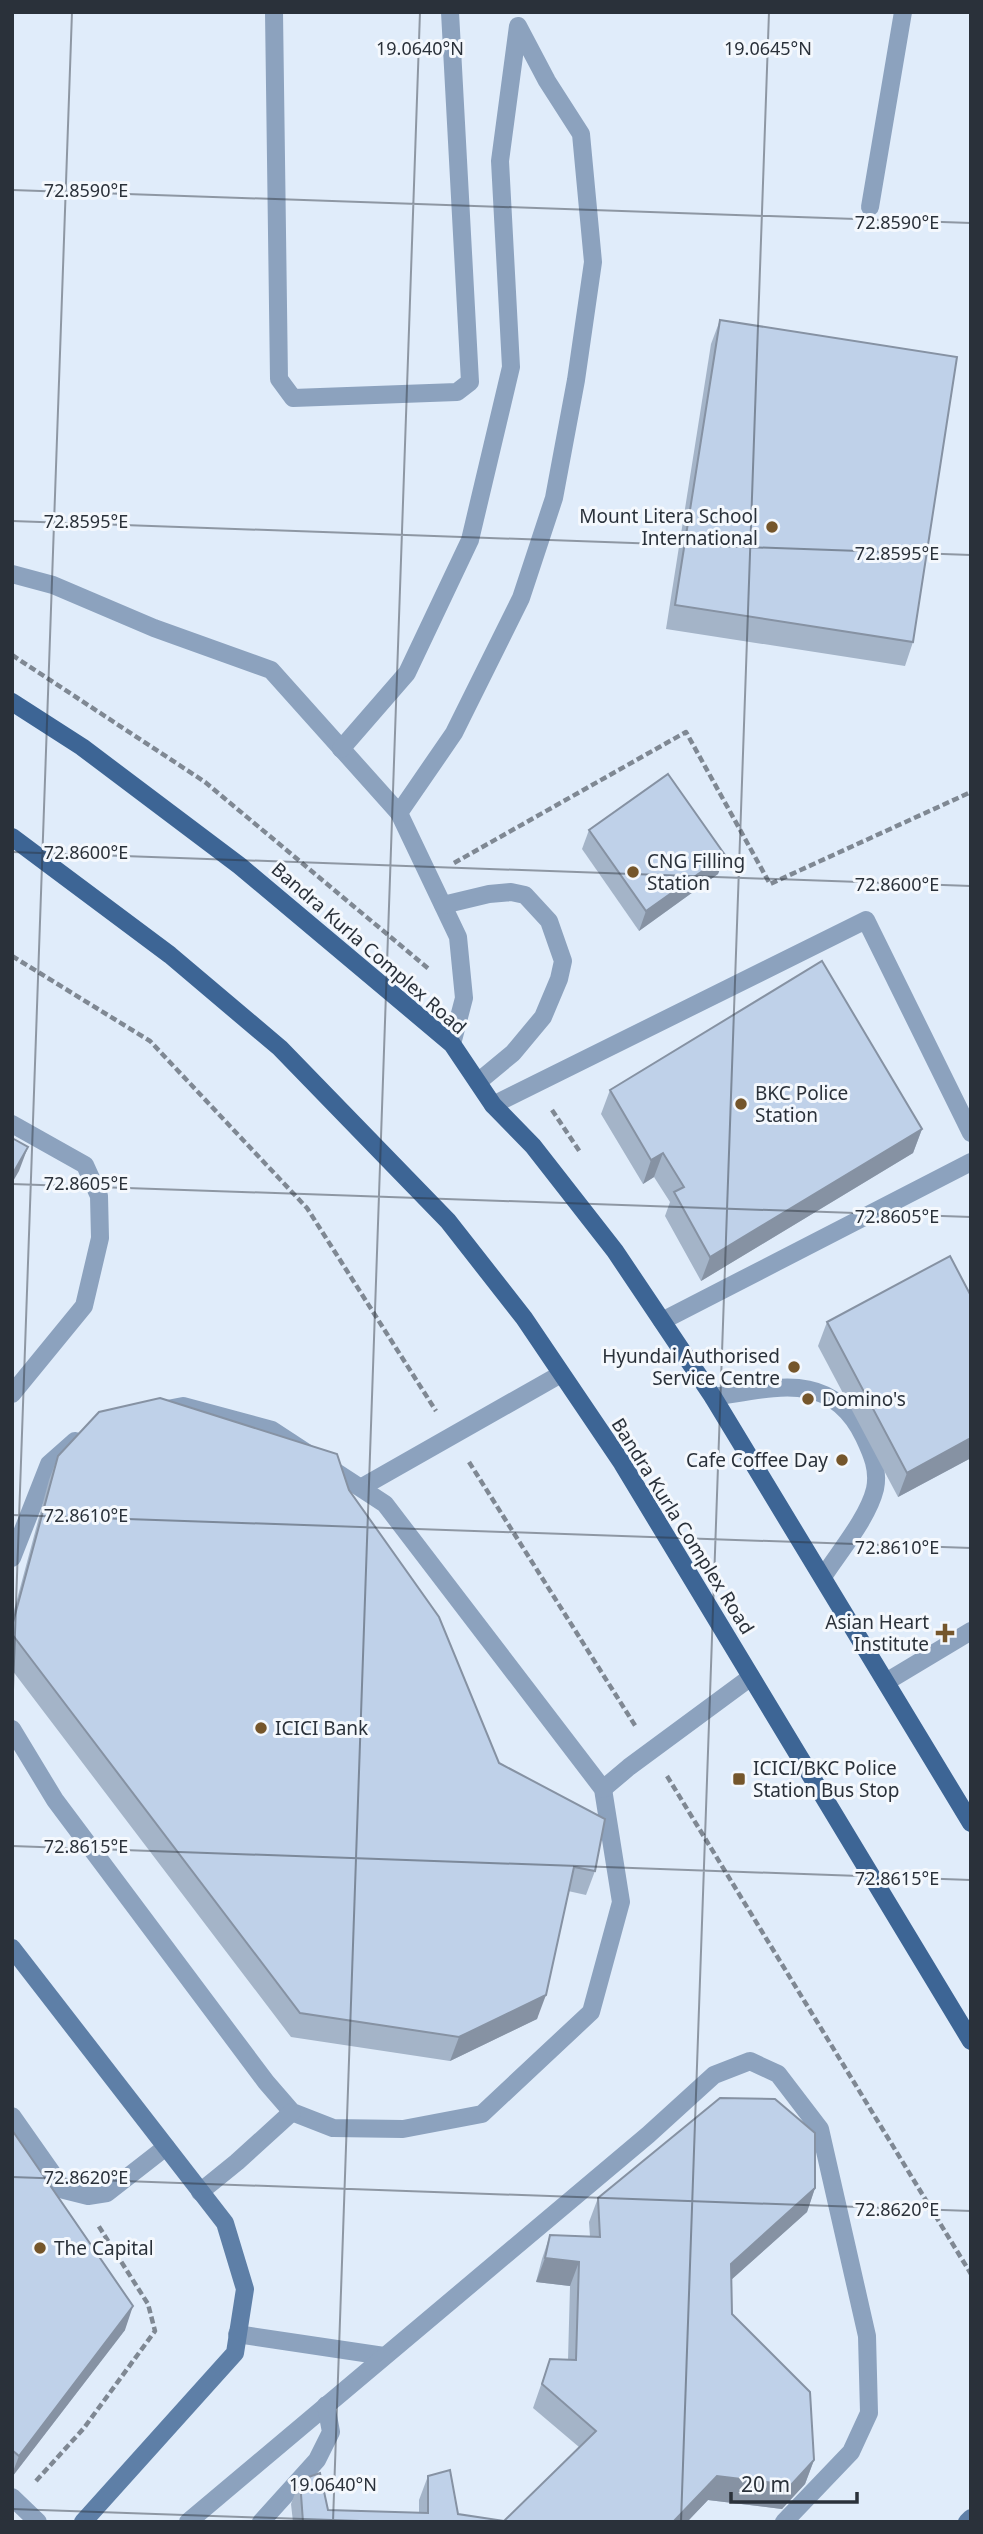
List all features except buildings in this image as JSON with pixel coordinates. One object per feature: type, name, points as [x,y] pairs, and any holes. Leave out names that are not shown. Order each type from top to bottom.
[{"type":"main road","name":"Bandra Kurla Complex Road","points":[[12,702],[82,747],[240,866],[453,1044],[493,1105],[533,1146],[615,1251],[713,1397],[886,1682],[968,1811]]},
{"type":"main road","name":"Bandra Kurla Complex Road","points":[[12,837],[170,955],[279,1048],[448,1221],[524,1318],[622,1463],[971,2041]]},
{"type":"street","points":[[12,1948],[225,2223],[244,2289],[235,2353],[83,2522]]},
{"type":"lane","points":[[274,12],[279,379],[293,398],[457,392],[470,382],[450,12]]},
{"type":"lane","points":[[870,207],[903,12]]},
{"type":"lane","points":[[341,748],[407,673],[470,540],[511,367],[500,161],[517,19]]},
{"type":"lane","points":[[398,813],[454,733],[521,598],[554,498],[576,380],[593,262],[581,134],[547,81],[517,19]]},
{"type":"lane","points":[[12,574],[53,586],[154,628],[271,670],[398,813],[443,905],[458,937],[464,998],[453,1044]]},
{"type":"lane","points":[[443,905],[489,894],[511,892],[525,895],[550,922],[563,961],[559,979],[543,1017],[513,1053],[478,1082]]},
{"type":"lane","points":[[493,1105],[866,920],[971,1133]]},
{"type":"lane","points":[[12,1124],[85,1165],[99,1196],[100,1238],[85,1306],[12,1394]]},
{"type":"lane","points":[[662,1321],[971,1163]]},
{"type":"lane","points":[[362,1487],[562,1374]]},
{"type":"lane","points":[[713,1397],[776,1388],[823,1391],[843,1404],[859,1427],[872,1453],[876,1472],[874,1491],[862,1517],[823,1577]]},
{"type":"lane","points":[[12,1728],[55,1800],[266,2082],[292,2112],[333,2128],[403,2129],[482,2114],[591,2012],[621,1902],[603,1789],[385,1504],[272,1430],[183,1406],[145,1413]]},
{"type":"lane","points":[[12,1558],[49,1464],[85,1432]]},
{"type":"lane","points":[[886,1682],[971,1631]]},
{"type":"lane","points":[[603,1789],[751,1677]]},
{"type":"lane","points":[[188,2522],[648,2135],[714,2075],[750,2061],[778,2074],[820,2129],[867,2336],[869,2413],[851,2452],[784,2522]]},
{"type":"lane","points":[[200,2192],[292,2112]]},
{"type":"lane","points":[[12,2116],[64,2190],[88,2196],[107,2193],[166,2147]]},
{"type":"lane","points":[[237,2334],[384,2356]]},
{"type":"lane","points":[[261,2522],[317,2460],[331,2432],[326,2405]]},
{"type":"lane","points":[[15,2500],[38,2522]]},
{"type":"path","points":[[12,655],[205,782],[464,998]]},
{"type":"path","points":[[429,877],[686,732],[770,884],[971,792]]},
{"type":"path","points":[[12,956],[150,1041],[307,1208],[652,1751],[971,2274]]},
{"type":"path","points":[[15,2500],[84,2428],[155,2332],[148,2304],[97,2224]]},
{"type":"place","name":"Mount Litera School International","points":[[772,527]]},
{"type":"place","name":"CNG Filling Station","points":[[633,872]]},
{"type":"place","name":"BKC Police Station","points":[[741,1104]]},
{"type":"place","name":"Hyundai Authorised Service Centre","points":[[794,1367]]},
{"type":"place","name":"Domino's","points":[[808,1399]]},
{"type":"place","name":"Cafe Coffee Day","points":[[842,1460]]},
{"type":"place","name":"Asian Heart Institute","points":[[945,1633]]},
{"type":"place","name":"ICICI Bank","points":[[261,1728]]},
{"type":"place","name":"ICICI/BKC Police Station Bus Stop","points":[[739,1779]]},
{"type":"place","name":"The Capital","points":[[40,2248]]}]
